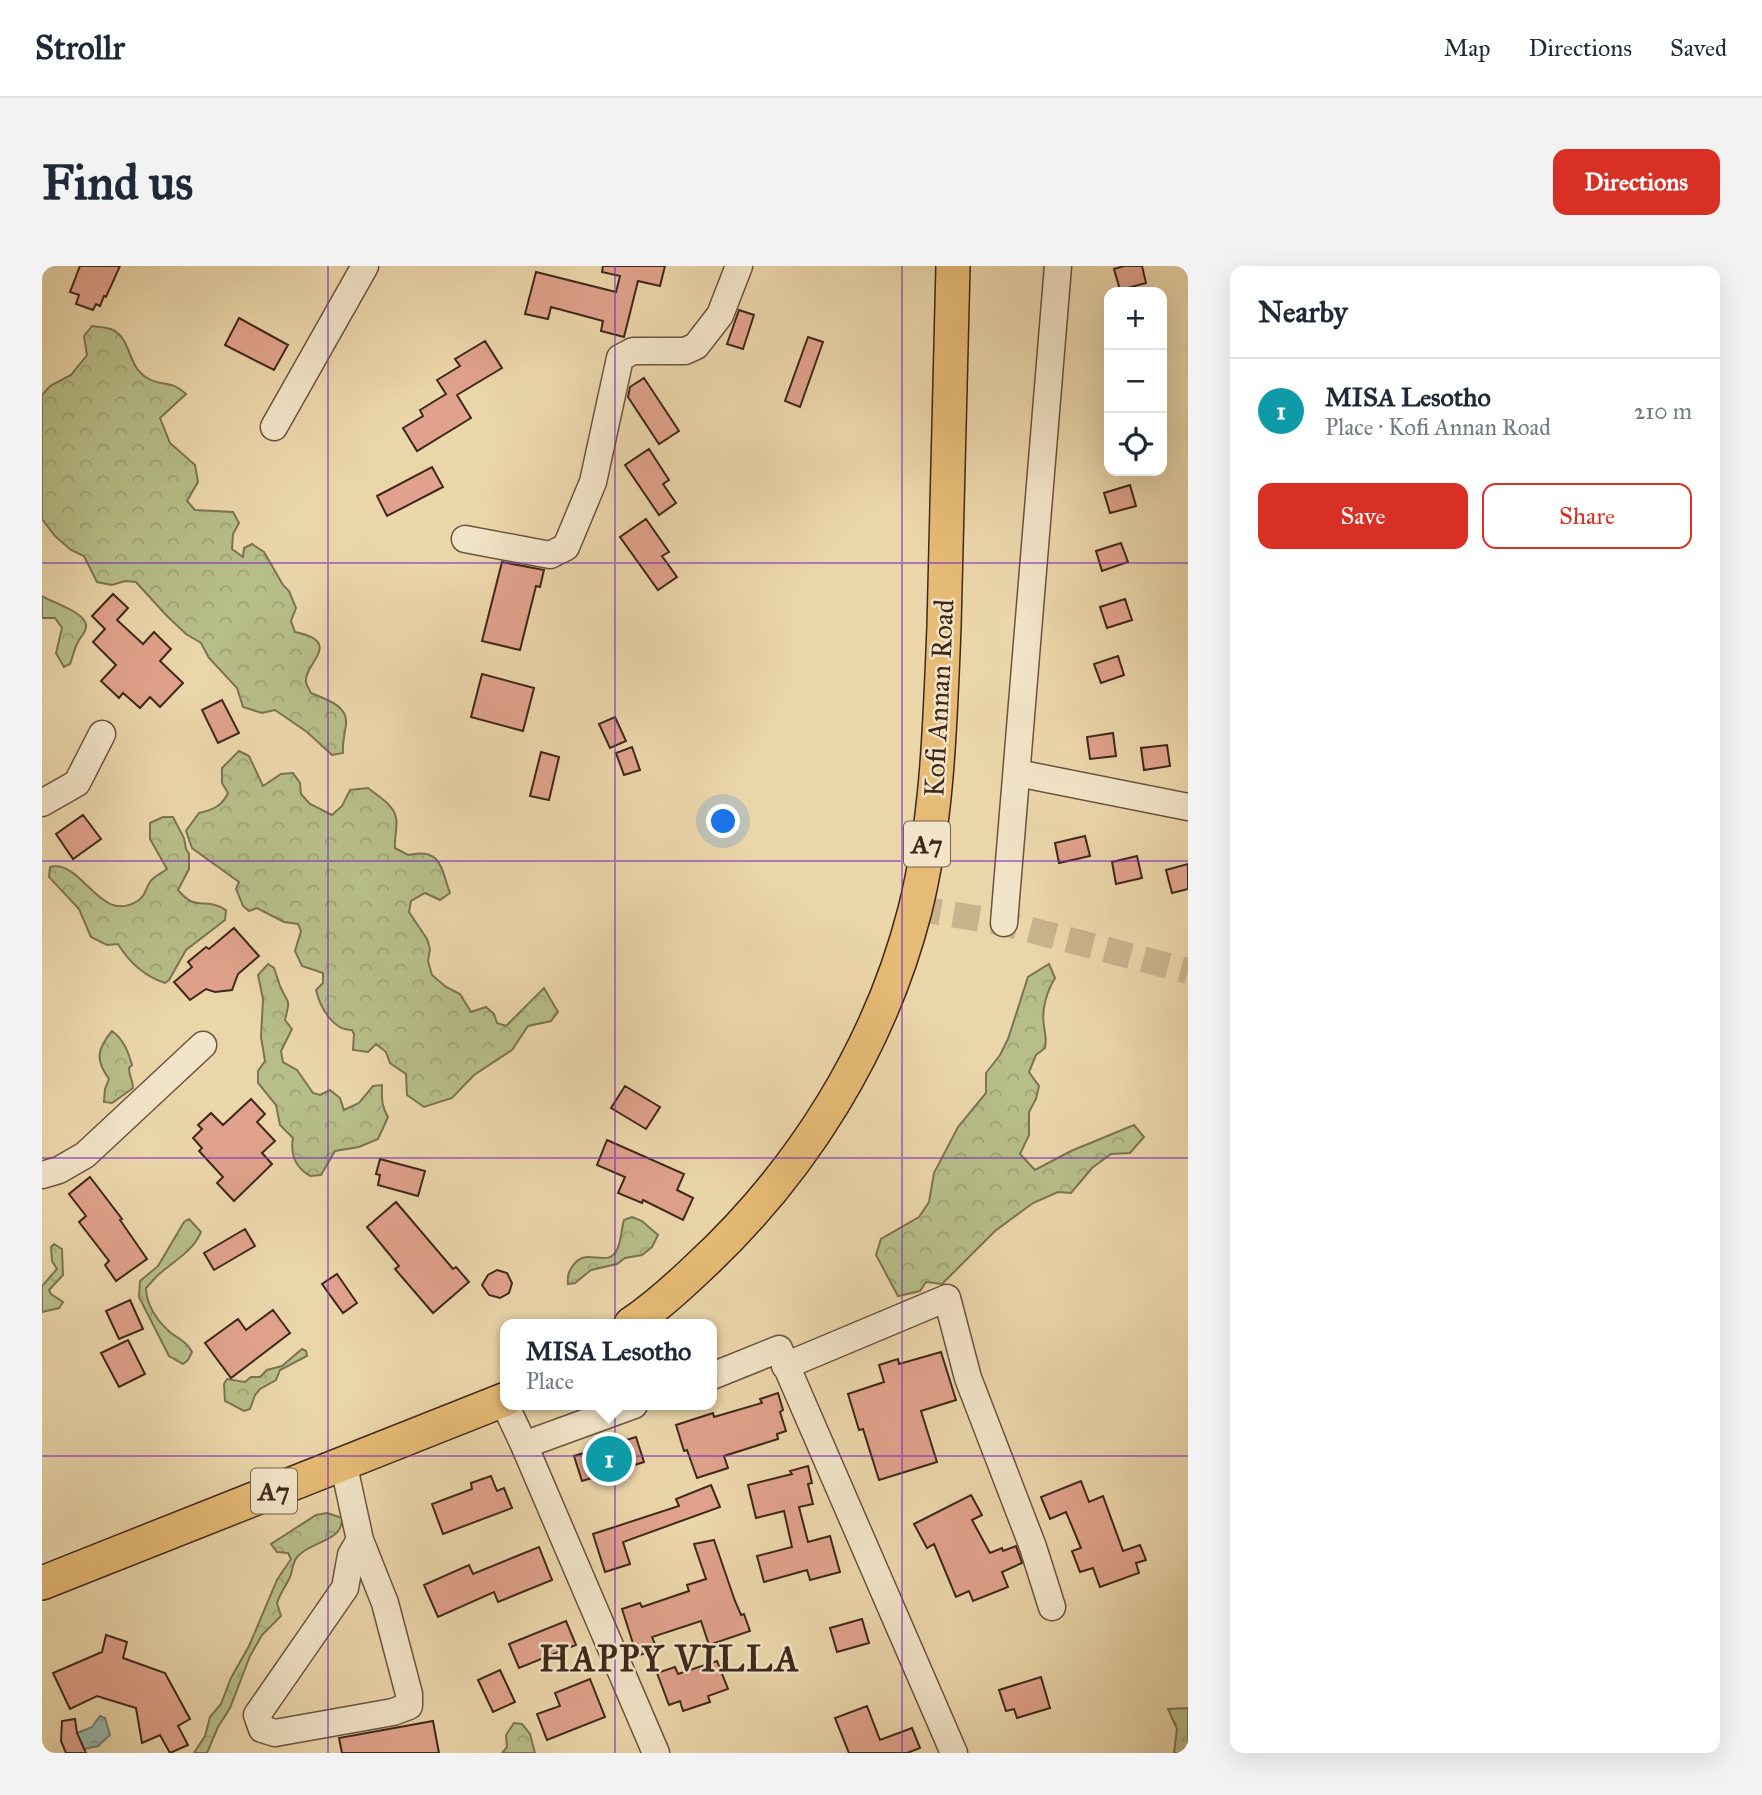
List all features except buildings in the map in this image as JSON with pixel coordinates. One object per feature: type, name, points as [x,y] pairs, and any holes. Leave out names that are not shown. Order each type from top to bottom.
[{"type":"main road","name":"Kofi Annan Road","points":[[637,1319],[718,1250],[757,1208],[804,1147],[842,1090],[879,1017],[915,908],[933,813],[940,731],[950,460],[953,266]]},
{"type":"main road","name":"A7","points":[[42,1583],[500,1402]]},
{"type":"street","points":[[274,427],[365,266]]},
{"type":"street","points":[[465,539],[550,555],[566,547],[593,482],[620,358],[633,351],[685,351],[696,346],[720,315],[739,266]]},
{"type":"street","points":[[1004,923],[1058,266]]},
{"type":"street","points":[[42,803],[77,783],[102,734]]},
{"type":"street","points":[[1017,773],[1188,807]]},
{"type":"street","points":[[42,1175],[59,1170],[85,1155],[203,1045]]},
{"type":"street","points":[[785,1366],[947,1298],[968,1378],[1033,1547],[1052,1607]]},
{"type":"street","points":[[717,1374],[779,1349],[954,1753]]},
{"type":"street","points":[[508,1410],[656,1753]]},
{"type":"street","points":[[524,1445],[620,1410]]},
{"type":"street","points":[[343,1462],[360,1540],[385,1603],[409,1694],[409,1706],[393,1712],[275,1733],[262,1729],[257,1715],[345,1588],[351,1555],[360,1540]]},
{"type":"green space","points":[[92,326],[111,329],[119,334],[136,367],[147,378],[175,386],[186,394],[160,418],[170,443],[195,465],[198,482],[187,501],[195,510],[233,512],[239,523],[233,534],[232,549],[243,557],[244,548],[252,544],[264,552],[289,591],[296,608],[291,621],[295,632],[310,636],[320,647],[307,675],[307,686],[311,693],[339,707],[346,717],[343,753],[332,755],[307,732],[275,710],[262,713],[243,707],[237,688],[209,658],[201,643],[186,634],[136,582],[125,581],[112,585],[97,582],[84,556],[71,550],[55,536],[42,519],[42,395],[50,386],[71,375],[87,355],[84,336]]},
{"type":"green space","points":[[42,596],[76,613],[85,622],[86,627],[70,664],[64,667],[56,653],[62,628],[55,618],[42,618]]},
{"type":"green space","points":[[239,751],[249,756],[263,786],[281,774],[293,773],[300,783],[301,794],[310,804],[332,815],[342,806],[350,790],[368,788],[385,801],[395,813],[395,848],[408,855],[419,853],[434,857],[442,868],[450,893],[440,900],[425,893],[411,901],[409,912],[427,939],[430,949],[428,961],[432,975],[460,994],[471,1012],[486,1007],[494,1014],[497,1023],[506,1026],[544,988],[558,1012],[551,1021],[528,1026],[512,1050],[474,1075],[452,1098],[424,1107],[407,1095],[406,1074],[390,1063],[386,1052],[376,1044],[368,1052],[353,1050],[352,1030],[339,1027],[333,1022],[318,997],[316,990],[323,983],[323,973],[302,966],[295,951],[301,931],[298,924],[284,922],[257,908],[249,911],[243,906],[236,889],[239,882],[192,848],[186,831],[199,813],[216,807],[226,797],[228,793],[222,783],[222,768]]},
{"type":"green space","points":[[163,817],[173,817],[189,854],[189,869],[178,890],[190,901],[211,904],[226,910],[225,920],[186,950],[165,983],[138,968],[118,944],[107,945],[91,937],[79,909],[49,877],[50,867],[62,867],[113,905],[125,906],[139,900],[151,880],[167,869],[150,839],[150,823]]},
{"type":"green space","points":[[268,964],[274,968],[287,999],[285,1020],[292,1029],[281,1051],[283,1062],[297,1070],[313,1093],[320,1095],[330,1090],[340,1098],[344,1110],[359,1103],[373,1086],[382,1085],[383,1105],[388,1117],[378,1139],[359,1147],[335,1151],[321,1175],[310,1176],[297,1165],[292,1150],[293,1138],[280,1125],[276,1105],[258,1083],[258,1071],[265,1061],[261,1037],[263,999],[258,975]]},
{"type":"green space","points":[[1049,964],[1055,978],[1044,1007],[1046,1045],[1036,1055],[1029,1072],[1039,1086],[1029,1112],[1029,1135],[1020,1154],[1035,1170],[1071,1151],[1134,1125],[1144,1137],[1130,1153],[1111,1154],[1092,1168],[1071,1193],[1058,1192],[1033,1203],[995,1231],[942,1284],[926,1282],[920,1291],[898,1296],[876,1255],[881,1239],[919,1217],[929,1202],[934,1173],[958,1127],[986,1093],[986,1073],[1008,1039],[1028,977]]},
{"type":"green space","points":[[112,1031],[123,1042],[129,1055],[133,1088],[112,1103],[104,1102],[109,1079],[101,1066],[100,1055],[103,1043]]},
{"type":"green space","points":[[632,1217],[642,1221],[658,1235],[652,1247],[642,1255],[591,1270],[575,1283],[568,1284],[570,1270],[579,1259],[608,1258],[615,1253],[624,1220]]},
{"type":"green space","points":[[189,1219],[201,1232],[197,1239],[146,1288],[150,1307],[157,1318],[192,1352],[183,1364],[169,1356],[139,1297],[140,1281],[158,1266],[184,1222]]},
{"type":"green space","points":[[54,1244],[62,1249],[63,1275],[49,1290],[63,1302],[59,1308],[42,1312],[42,1286],[57,1269],[52,1261],[51,1247]]},
{"type":"green space","points":[[302,1349],[307,1356],[280,1370],[276,1380],[255,1395],[250,1409],[244,1411],[225,1401],[224,1384],[227,1379],[245,1382],[251,1377],[260,1377],[267,1370],[282,1366]]},
{"type":"green space","points":[[327,1513],[342,1518],[341,1526],[332,1537],[296,1558],[277,1603],[281,1616],[262,1635],[250,1656],[230,1708],[207,1753],[194,1753],[205,1736],[210,1717],[221,1704],[231,1678],[249,1646],[277,1580],[291,1559],[288,1553],[277,1552],[271,1544],[316,1515]]},
{"type":"green space","points":[[1188,1708],[1188,1753],[1174,1753],[1177,1729],[1168,1709]]},
{"type":"green space","points":[[514,1723],[522,1724],[530,1734],[535,1753],[502,1753],[507,1747],[506,1735]]},
{"type":"water","points":[[100,1716],[105,1718],[110,1735],[98,1746],[84,1749],[77,1733],[92,1727]]},
{"type":"tunnel","points":[[915,908],[1004,923],[1188,971]]},
{"type":"place","name":"MISA Lesotho","points":[[609,1459]]},
{"type":"district","name":"HAPPY VILLA","points":[[670,1659]]}]
